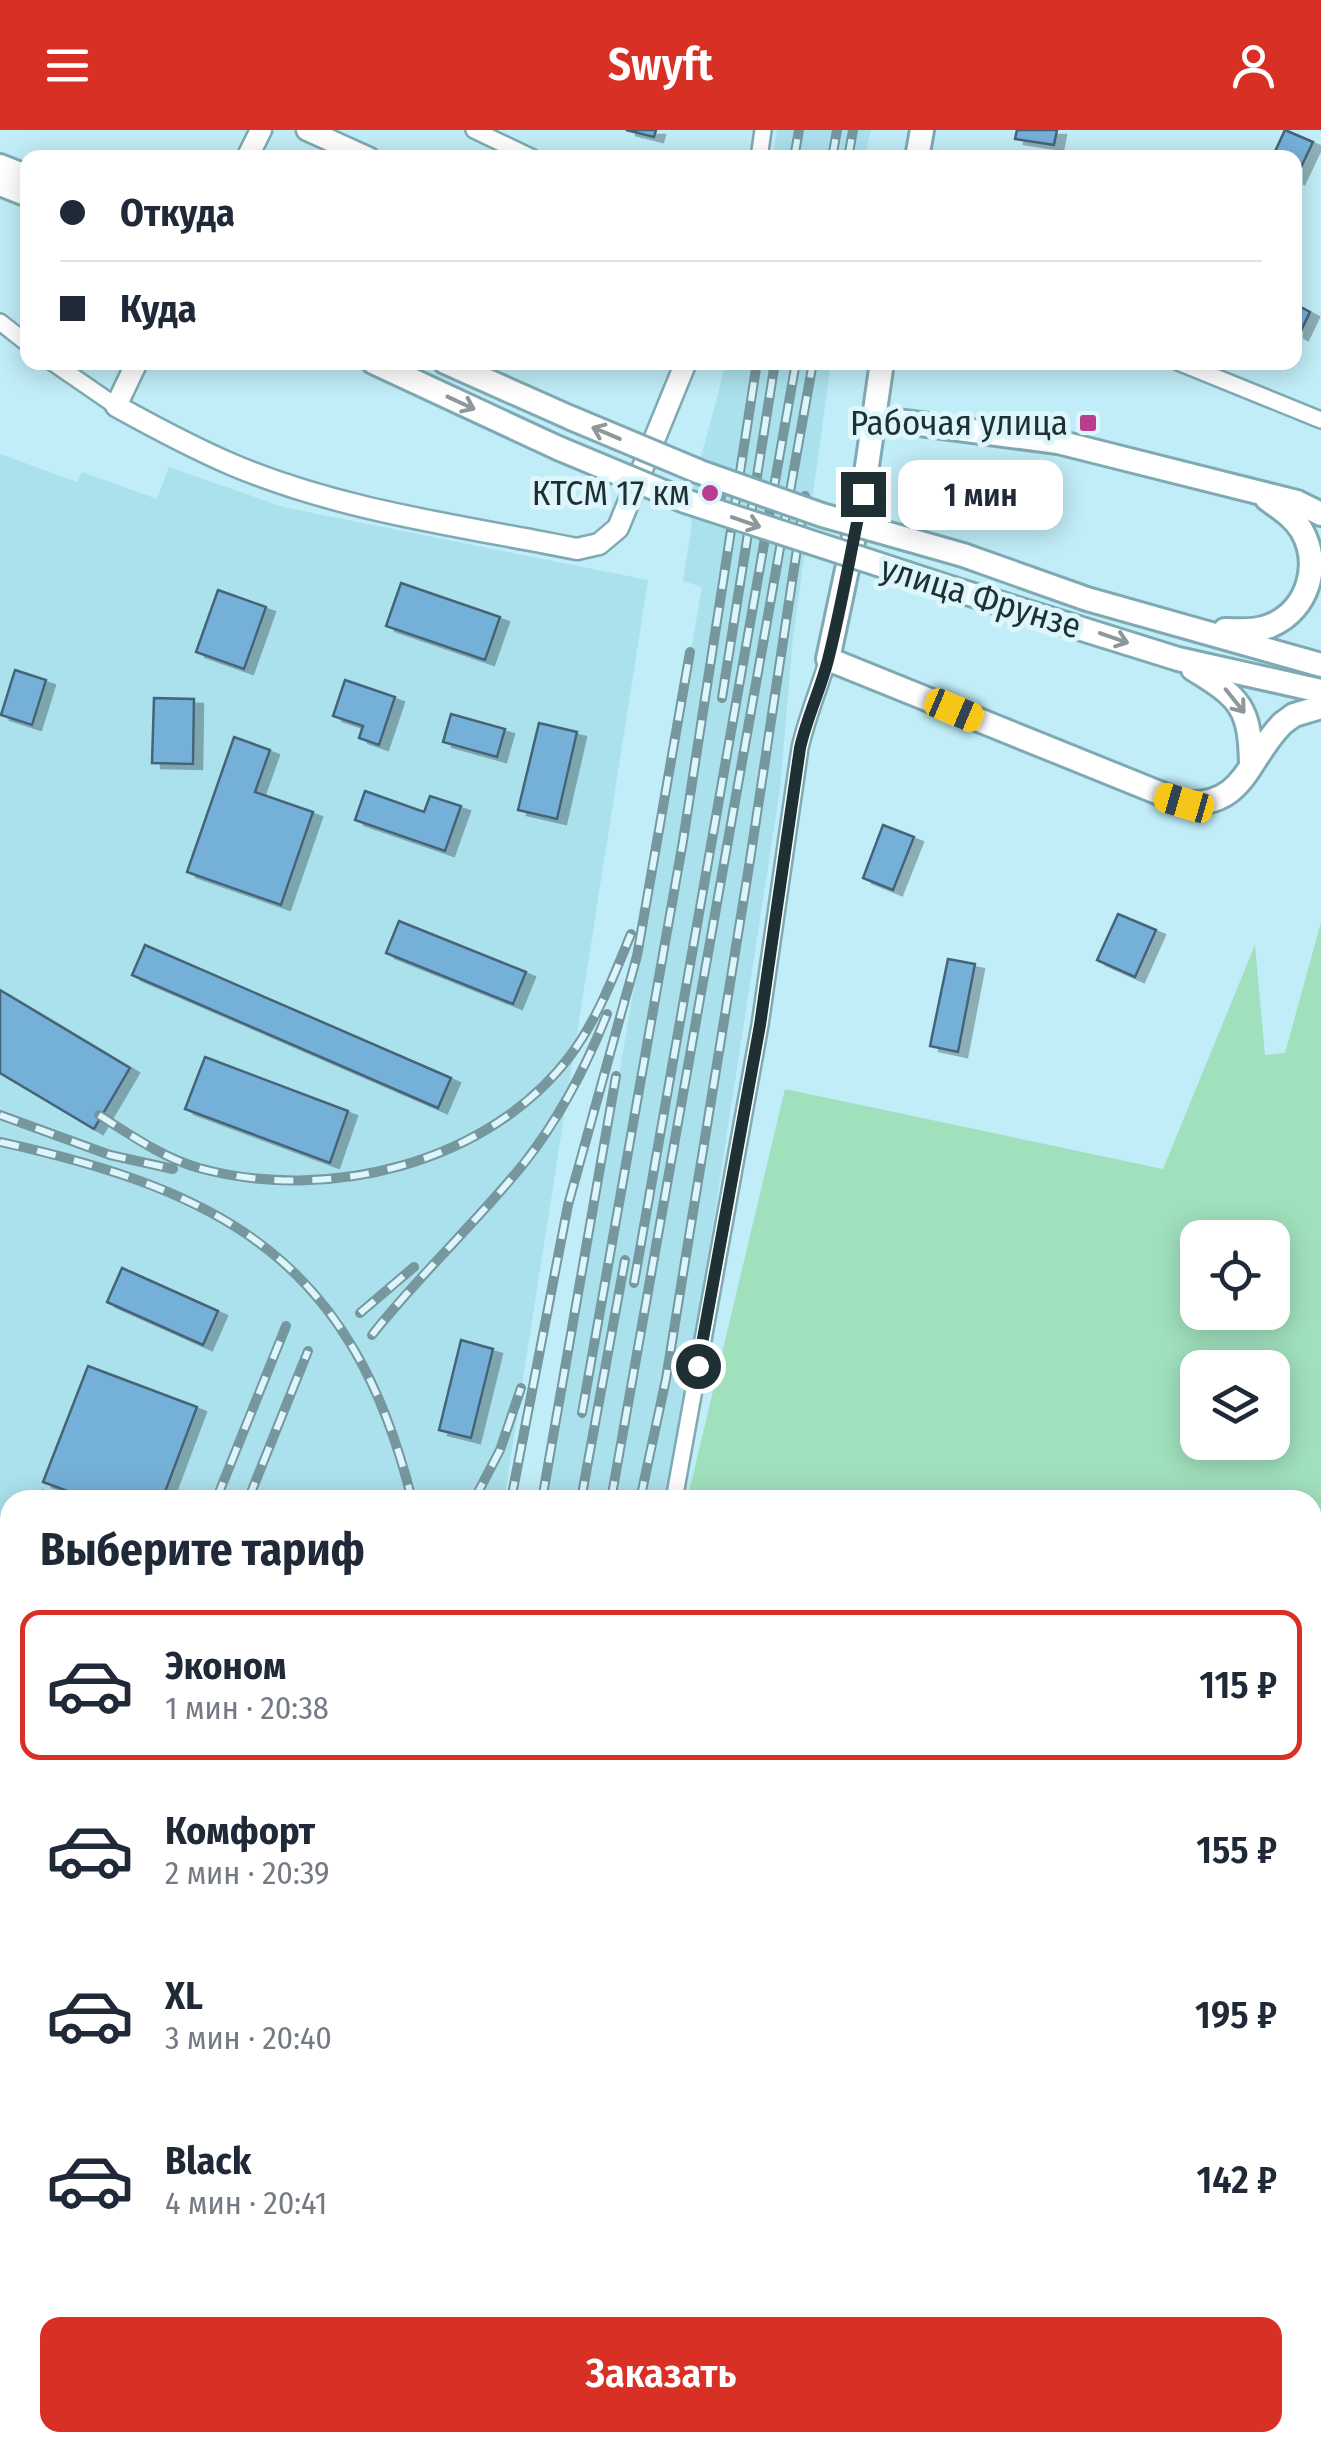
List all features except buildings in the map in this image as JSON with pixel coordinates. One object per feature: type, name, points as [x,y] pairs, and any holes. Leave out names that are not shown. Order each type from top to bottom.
[{"type":"main road","name":"улица Фрунзе","points":[[390,370],[558,448],[685,501],[1178,660],[1321,691]]},
{"type":"main road","name":"улица Фрунзе","points":[[464,370],[700,472],[822,516],[963,556],[1191,630],[1321,665]]},
{"type":"main road","points":[[881,370],[863,494],[828,659],[1184,803],[1210,802],[1223,796],[1243,780],[1264,744],[1283,723],[1294,715],[1321,707]]},
{"type":"main road","points":[[874,418],[1058,442],[1297,502],[1321,514]]},
{"type":"main road","points":[[1191,630],[1260,629],[1285,618],[1303,597],[1311,571],[1308,544],[1294,520],[1260,494]]},
{"type":"main road","points":[[1178,660],[1224,687],[1242,706],[1250,732],[1250,769]]},
{"type":"street","points":[[308,130],[352,150]]},
{"type":"street","points":[[474,130],[516,150]]},
{"type":"street","points":[[0,322],[20,338]]},
{"type":"street","points":[[64,370],[116,406],[233,465],[298,488],[382,511],[583,549],[608,539],[618,528],[683,370]]},
{"type":"street","points":[[116,406],[133,370]]},
{"type":"street","points":[[1198,370],[1321,420]]},
{"type":"street","points":[[676,1490],[760,1025],[800,748],[828,659]]},
{"type":"shaded area","points":[[777,130],[871,130],[867,150],[774,150]]},
{"type":"shaded area","points":[[724,370],[830,370],[793,637],[780,789],[699,1315],[666,1490],[543,1490],[621,1064],[702,587],[683,581],[692,525],[688,507]]},
{"type":"shaded area","points":[[0,454],[77,482],[82,472],[157,499],[169,467],[283,507],[648,580],[506,1490],[0,1490]]},
{"type":"green space","points":[[1321,922],[1321,1490],[689,1490],[785,1089],[1163,1169],[1255,945],[1265,1055],[1285,1053]]},
{"type":"railway","points":[[795,150],[799,130]]},
{"type":"railway","points":[[833,150],[837,130]]},
{"type":"railway","points":[[849,150],[853,130]]},
{"type":"railway","points":[[582,1413],[683,841],[756,370]]},
{"type":"railway","points":[[722,698],[774,370]]},
{"type":"railway","points":[[634,1283],[795,370]]},
{"type":"railway","points":[[613,1490],[812,370]]},
{"type":"railway","points":[[642,1490],[666,1379],[805,496]]},
{"type":"railway","points":[[513,1490],[568,1205],[637,956],[690,652]]},
{"type":"railway","points":[[99,1115],[173,1158],[248,1178],[351,1176],[402,1166],[450,1148],[495,1124],[536,1093],[589,1028],[631,934]]},
{"type":"railway","points":[[372,1335],[538,1145],[571,1091],[607,1014]]},
{"type":"railway","points":[[544,1490],[616,1076]]},
{"type":"railway","points":[[0,1115],[110,1155],[173,1169]]},
{"type":"railway","points":[[0,1142],[81,1162],[152,1186],[215,1215],[269,1251],[316,1296],[355,1351],[387,1419],[409,1490]]},
{"type":"railway","points":[[583,1490],[625,1260]]},
{"type":"railway","points":[[360,1313],[414,1267]]},
{"type":"railway","points":[[220,1490],[286,1326]]},
{"type":"railway","points":[[252,1490],[308,1351]]},
{"type":"railway","points":[[479,1490],[500,1450],[521,1388]]},
{"type":"place","name":"Рабочая улица","points":[[1088,423]]},
{"type":"place","name":"КТСМ 17 км","points":[[710,493]]},
{"type":"route","points":[[698,1366],[760,1025],[800,748],[828,659],[863,494]]}]
